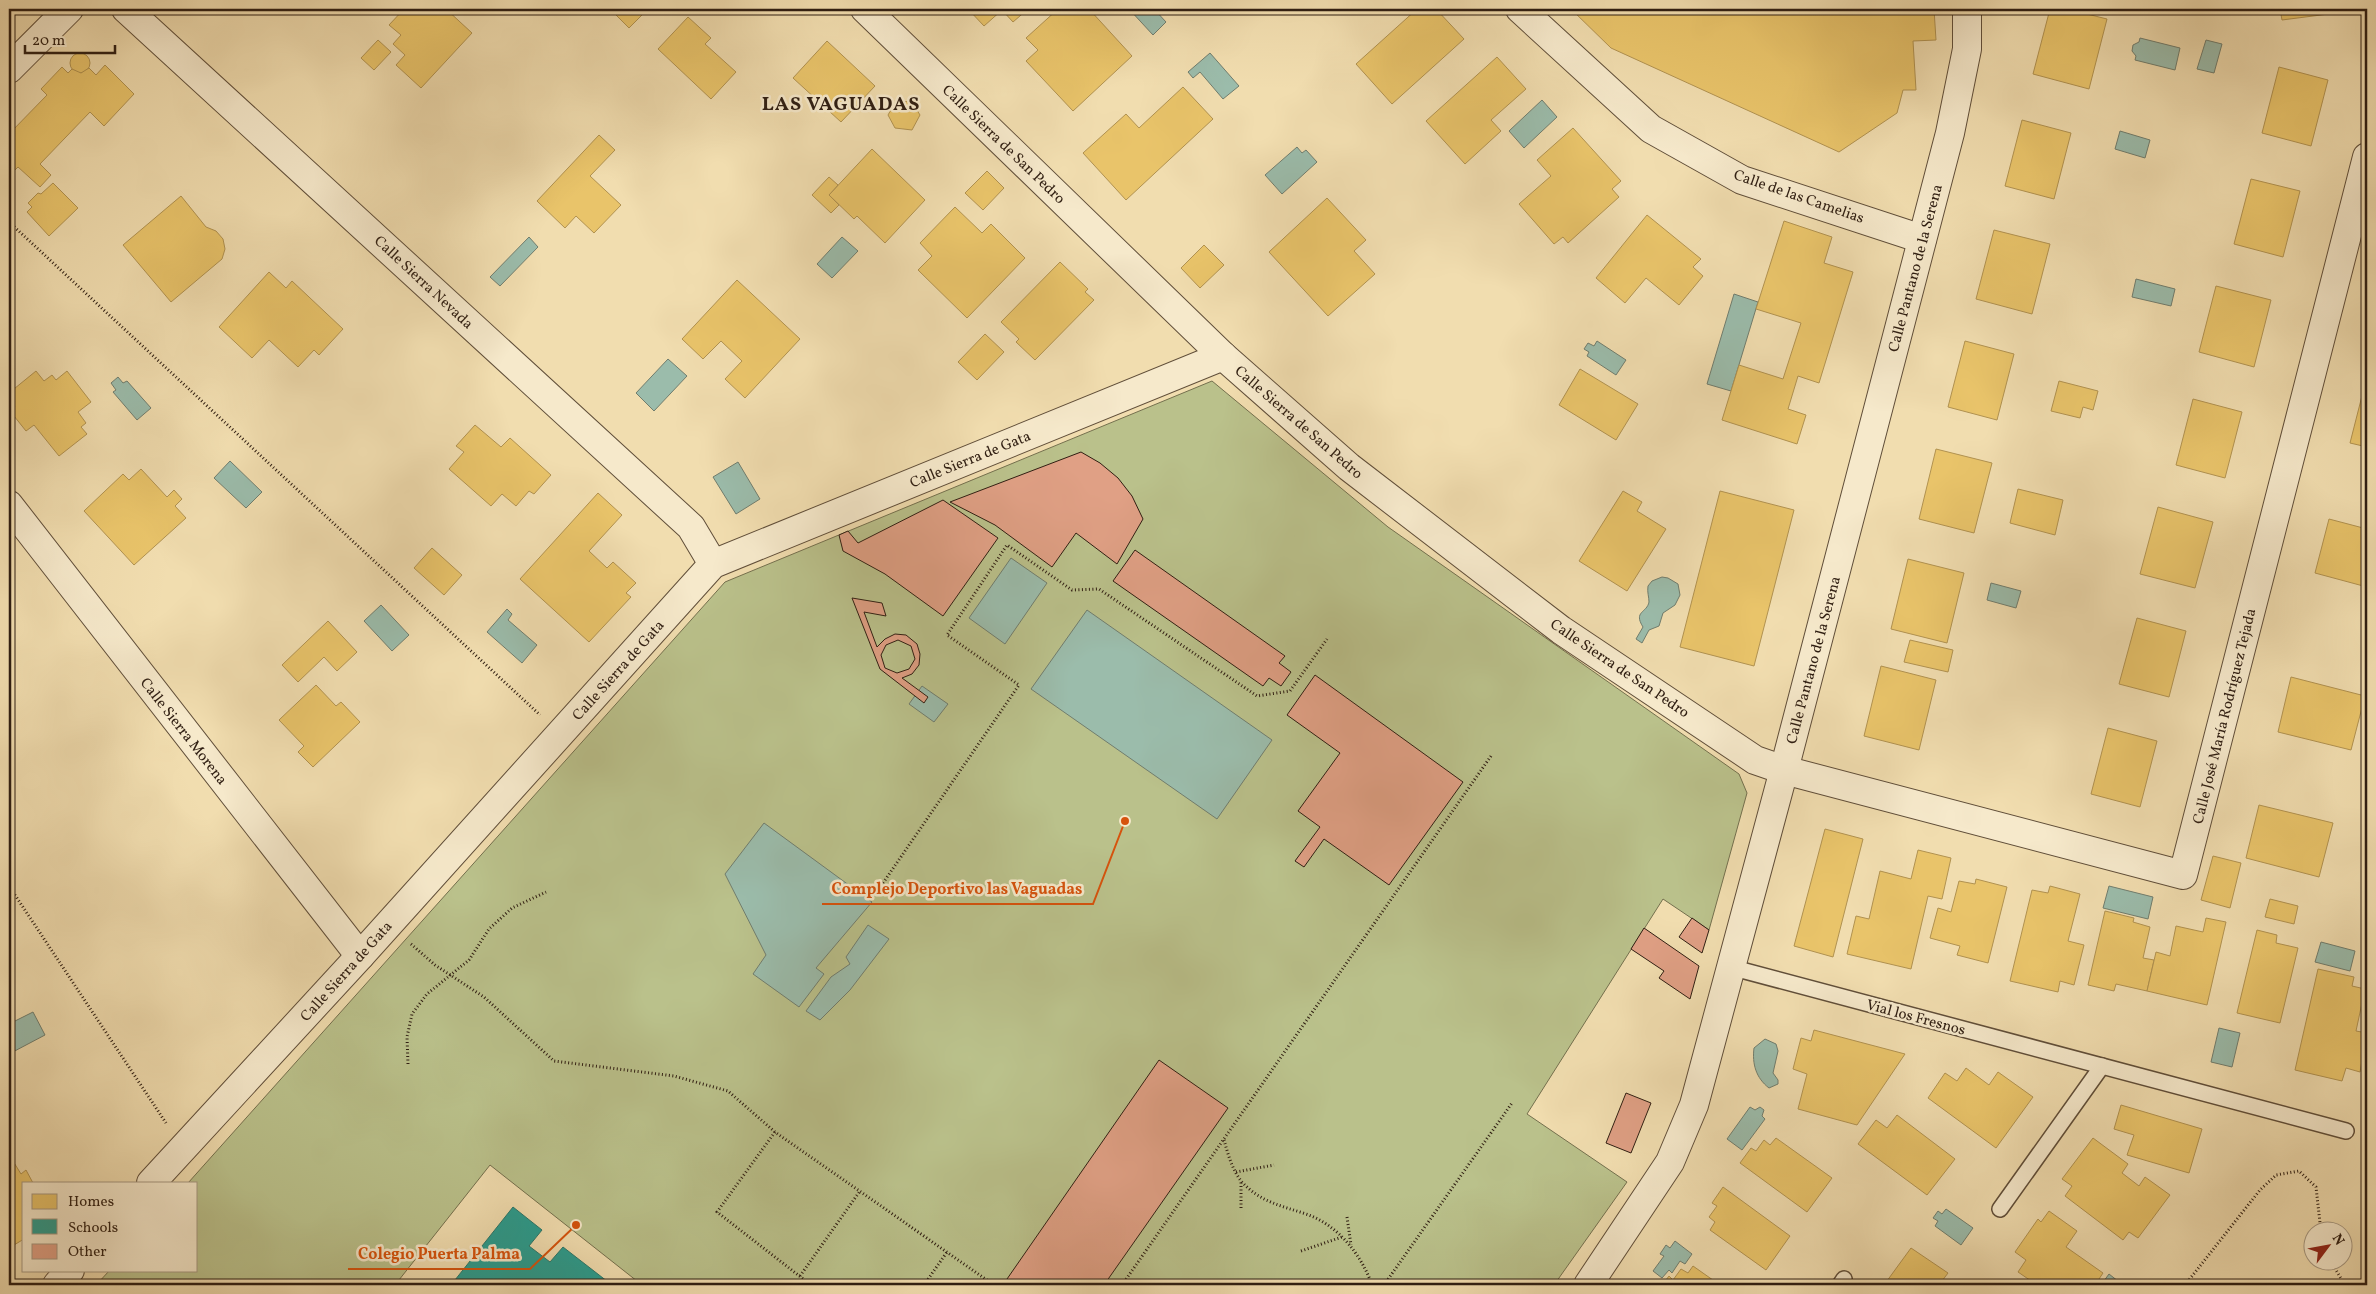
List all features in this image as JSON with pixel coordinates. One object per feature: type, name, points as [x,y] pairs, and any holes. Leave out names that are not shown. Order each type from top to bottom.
[{"type":"street","points":[[9,69],[69,9]]},
{"type":"street","name":"Calle Sierra Nevada","points":[[126,9],[690,527],[713,564]]},
{"type":"street","name":"Calle Sierra de San Pedro","points":[[865,9],[1223,356],[1348,467],[1561,630],[1755,760],[1784,770]]},
{"type":"street","name":"Calle de las Camelias","points":[[1520,9],[1651,129],[1742,180],[1922,239]]},
{"type":"street","name":"Calle Pantano de la Serena","points":[[1588,1285],[1670,1162],[1694,1105],[1784,770],[1950,133],[1967,49],[1967,9]]},
{"type":"street","name":"Calle José María Rodríguez Tejada","points":[[1784,770],[2183,875],[2367,157]]},
{"type":"street","name":"Calle Sierra de Gata","points":[[152,1182],[360,956],[713,564],[1223,356]]},
{"type":"street","name":"Calle Sierra Morena","points":[[9,505],[360,956]]},
{"type":"street","points":[[57,1285],[68,1272]]},
{"type":"lane","name":"Vial los Fresnos","points":[[1730,967],[2346,1130]]},
{"type":"lane","points":[[2000,1208],[2102,1066]]},
{"type":"path","points":[[9,222],[560,734]]},
{"type":"path","points":[[883,883],[1019,685],[947,635],[1007,545],[1072,590],[1099,589],[1257,696],[1290,691],[1327,639]]},
{"type":"path","points":[[1122,1285],[1491,756]]},
{"type":"path","points":[[9,886],[183,1148]]},
{"type":"path","points":[[408,1064],[407,1037],[412,1014],[427,994],[469,960],[489,929],[512,908],[546,892]]},
{"type":"path","points":[[389,924],[435,966],[484,997],[554,1061],[674,1076],[728,1091],[776,1132],[994,1285]]},
{"type":"path","points":[[1384,1285],[1512,1103]]},
{"type":"path","points":[[776,1132],[717,1212],[811,1285]]},
{"type":"path","points":[[1224,1139],[1232,1166],[1242,1181],[1267,1202],[1320,1220],[1342,1237],[1364,1263],[1372,1285]]},
{"type":"path","points":[[1236,1172],[1274,1164]]},
{"type":"path","points":[[2185,1285],[2260,1190],[2276,1175],[2298,1171],[2316,1188],[2321,1222]]},
{"type":"path","points":[[1241,1208],[1242,1181]]},
{"type":"path","points":[[800,1276],[860,1192]]},
{"type":"path","points":[[1347,1217],[1351,1246]]},
{"type":"path","points":[[1301,1252],[1342,1237]]},
{"type":"path","points":[[924,1285],[947,1252]]},
{"type":"path","points":[[2337,1272],[2345,1285]]},
{"type":"green space","points":[[1212,381],[1388,527],[1739,774],[1747,793],[1709,930],[1663,899],[1527,1114],[1627,1182],[1554,1285],[642,1285],[490,1165],[395,1285],[96,1285],[108,1272],[198,1272],[198,1182],[189,1182],[725,582]]},
{"type":"shaded area","points":[[1129,9],[1154,9],[1166,22],[1153,35]]},
{"type":"shaded area","points":[[2140,38],[2180,48],[2175,70],[2135,60],[2136,56],[2132,51],[2133,45],[2139,42]]},
{"type":"shaded area","points":[[2206,40],[2222,44],[2214,73],[2197,69]]},
{"type":"shaded area","points":[[1210,53],[1239,86],[1223,99],[1200,72],[1193,78],[1188,72]]},
{"type":"shaded area","points":[[1542,100],[1557,117],[1524,148],[1509,131]]},
{"type":"shaded area","points":[[2120,131],[2150,140],[2145,158],[2115,149]]},
{"type":"shaded area","points":[[1297,147],[1302,153],[1306,150],[1317,162],[1282,194],[1265,175]]},
{"type":"shaded area","points":[[529,237],[538,247],[500,286],[490,277]]},
{"type":"shaded area","points":[[842,237],[858,251],[832,278],[817,264]]},
{"type":"shaded area","points":[[2136,279],[2175,289],[2171,306],[2132,297]]},
{"type":"shaded area","points":[[1734,294],[1758,302],[1731,391],[1707,384]]},
{"type":"shaded area","points":[[1597,341],[1626,360],[1616,375],[1587,356],[1589,352],[1584,349],[1588,343],[1594,346]]},
{"type":"shaded area","points":[[668,359],[687,376],[654,411],[636,393]]},
{"type":"shaded area","points":[[118,377],[123,383],[127,381],[151,408],[137,420],[113,392],[116,390],[111,383]]},
{"type":"shaded area","points":[[230,461],[262,492],[246,508],[214,478]]},
{"type":"shaded area","points":[[738,462],[760,499],[736,514],[713,477]]},
{"type":"shaded area","points":[[1011,558],[1047,583],[1005,644],[969,618]]},
{"type":"shaded area","points":[[1662,577],[1678,584],[1680,595],[1675,605],[1663,613],[1659,626],[1649,630],[1642,643],[1636,639],[1643,627],[1639,618],[1640,615],[1649,602],[1648,586],[1652,581]]},
{"type":"shaded area","points":[[1991,583],[2021,591],[2016,608],[1987,600]]},
{"type":"shaded area","points":[[381,605],[409,635],[392,651],[364,621]]},
{"type":"shaded area","points":[[507,609],[512,614],[508,620],[537,645],[522,663],[487,632]]},
{"type":"shaded area","points":[[1087,610],[1272,740],[1217,819],[1031,689]]},
{"type":"shaded area","points":[[922,686],[948,704],[934,722],[909,704]]},
{"type":"shaded area","points":[[764,823],[872,902],[816,968],[824,974],[799,1007],[753,974],[766,955],[725,874]]},
{"type":"shaded area","points":[[2109,886],[2153,897],[2148,919],[2103,908]]},
{"type":"shaded area","points":[[868,925],[889,939],[850,990],[820,1020],[806,1011],[831,977],[850,964],[846,957]]},
{"type":"shaded area","points":[[2321,942],[2355,951],[2350,971],[2315,962]]},
{"type":"shaded area","points":[[33,1012],[45,1035],[9,1054],[9,1024]]},
{"type":"shaded area","points":[[2219,1028],[2240,1033],[2232,1067],[2211,1062]]},
{"type":"shaded area","points":[[1765,1039],[1776,1044],[1778,1051],[1773,1073],[1778,1080],[1778,1084],[1769,1088],[1758,1075],[1754,1060],[1754,1048]]},
{"type":"shaded area","points":[[1750,1107],[1755,1110],[1760,1107],[1764,1110],[1762,1116],[1765,1119],[1742,1150],[1727,1139]]},
{"type":"shaded area","points":[[1946,1209],[1973,1228],[1961,1245],[1935,1226],[1938,1221],[1933,1218],[1938,1211],[1942,1214]]},
{"type":"shaded area","points":[[1675,1241],[1692,1254],[1685,1264],[1680,1261],[1672,1273],[1669,1270],[1662,1278],[1653,1271],[1664,1256],[1660,1254],[1666,1245],[1670,1248]]},
{"type":"shaded area","points":[[2109,1274],[2123,1285],[2101,1285]]},
{"type":"building: Homes","points":[[404,9],[446,9],[472,33],[421,88],[396,65],[405,55],[393,44],[401,35],[389,25]]},
{"type":"building: Homes","points":[[610,9],[648,9],[629,28]]},
{"type":"building: Homes","points":[[968,9],[1028,9],[1013,22],[1002,10],[984,26]]},
{"type":"building: Homes","points":[[1058,9],[1089,9],[1132,56],[1073,111],[1026,61],[1038,50],[1026,38]]},
{"type":"building: Homes","points":[[1417,9],[1436,9],[1464,39],[1392,104],[1356,64]]},
{"type":"building: Homes","points":[[1571,9],[1934,9],[1936,40],[1913,41],[1916,90],[1903,90],[1897,113],[1839,152],[1611,48]]},
{"type":"building: Homes","points":[[2050,9],[2067,9],[2107,19],[2089,89],[2033,74]]},
{"type":"building: Homes","points":[[2280,9],[2352,9],[2352,11],[2282,20]]},
{"type":"building: Homes","points":[[688,17],[711,38],[705,44],[736,72],[711,99],[658,49]]},
{"type":"building: Homes","points":[[378,40],[391,52],[374,70],[361,58]]},
{"type":"building: Homes","points":[[827,41],[875,86],[841,122],[793,78]]},
{"type":"building: Homes","points":[[80,53],[87,56],[90,63],[87,70],[80,73],[73,70],[70,63],[73,56]]},
{"type":"building: Homes","points":[[1497,57],[1526,89],[1491,120],[1501,131],[1465,164],[1426,121]]},
{"type":"building: Homes","points":[[105,65],[134,94],[104,126],[90,112],[40,164],[51,175],[40,187],[18,167],[10,175],[9,134],[47,95],[41,89],[62,67],[68,73],[72,69],[81,73],[89,68],[96,75]]},
{"type":"building: Homes","points":[[2279,67],[2328,80],[2311,146],[2262,133]]},
{"type":"building: Homes","points":[[1183,87],[1213,119],[1126,200],[1083,153],[1126,114],[1139,128]]},
{"type":"building: Homes","points":[[896,101],[912,102],[920,115],[912,130],[895,128],[888,115]]},
{"type":"building: Homes","points":[[2022,120],[2071,133],[2054,199],[2005,186]]},
{"type":"building: Homes","points":[[1573,128],[1621,181],[1612,189],[1619,197],[1568,243],[1563,237],[1554,244],[1519,204],[1551,176],[1537,160]]},
{"type":"building: Homes","points":[[599,135],[615,150],[590,176],[621,205],[594,233],[576,216],[565,228],[537,201]]},
{"type":"building: Homes","points":[[872,149],[925,200],[885,243],[857,216],[854,219],[829,195]]},
{"type":"building: Homes","points":[[987,171],[1004,188],[983,210],[965,193]]},
{"type":"building: Homes","points":[[829,177],[838,185],[829,195],[839,205],[831,213],[812,195]]},
{"type":"building: Homes","points":[[2251,179],[2300,191],[2283,257],[2234,244]]},
{"type":"building: Homes","points":[[53,183],[78,208],[49,236],[27,212],[32,207],[28,203],[38,193],[41,194]]},
{"type":"building: Homes","points":[[181,196],[206,227],[216,231],[223,239],[225,249],[222,259],[171,302],[123,245]]},
{"type":"building: Homes","points":[[1327,198],[1366,240],[1354,251],[1375,274],[1328,316],[1269,252]]},
{"type":"building: Homes","points":[[955,207],[982,233],[991,224],[1025,258],[967,318],[918,270],[932,256],[920,243]]},
{"type":"building: Homes","points":[[1647,215],[1701,259],[1693,267],[1703,276],[1679,305],[1646,278],[1625,303],[1596,278]]},
{"type":"building: Homes","points":[[1784,221],[1832,237],[1824,263],[1853,272],[1819,383],[1798,376],[1788,409],[1806,415],[1797,444],[1722,420],[1739,365],[1783,379],[1801,323],[1756,309]]},
{"type":"building: Homes","points":[[1994,230],[2050,244],[2032,314],[1976,299]]},
{"type":"building: Homes","points":[[1204,245],[1224,265],[1200,288],[1181,268]]},
{"type":"building: Homes","points":[[1060,262],[1088,289],[1085,292],[1094,300],[1035,360],[1016,342],[1019,339],[1001,322]]},
{"type":"building: Homes","points":[[269,272],[286,288],[292,281],[343,329],[319,355],[314,350],[298,367],[269,340],[252,358],[219,327]]},
{"type":"building: Homes","points":[[737,280],[800,339],[745,398],[725,379],[742,361],[721,341],[703,359],[682,339]]},
{"type":"building: Homes","points":[[2216,286],[2271,300],[2254,367],[2199,352]]},
{"type":"building: Homes","points":[[985,334],[1004,352],[977,380],[958,362]]},
{"type":"building: Homes","points":[[1965,341],[2014,354],[1997,420],[1948,407]]},
{"type":"building: Homes","points":[[1580,369],[1638,404],[1616,440],[1559,405]]},
{"type":"building: Homes","points":[[36,371],[44,381],[52,375],[56,380],[67,371],[91,402],[78,412],[86,423],[81,427],[87,434],[59,456],[34,425],[26,431],[10,411],[15,407],[9,399],[9,393]]},
{"type":"building: Homes","points":[[2059,381],[2098,391],[2093,410],[2083,407],[2080,418],[2051,411]]},
{"type":"building: Homes","points":[[2364,388],[2367,389],[2367,447],[2350,443]]},
{"type":"building: Homes","points":[[2193,399],[2242,412],[2225,478],[2176,465]]},
{"type":"building: Homes","points":[[475,425],[501,447],[510,438],[551,475],[534,494],[529,491],[516,506],[502,494],[491,506],[449,469],[464,452],[456,446]]},
{"type":"building: Homes","points":[[1936,449],[1992,463],[1974,533],[1919,519]]},
{"type":"building: Homes","points":[[141,469],[167,497],[174,490],[182,499],[175,506],[186,518],[134,565],[84,511],[123,474],[129,480]]},
{"type":"building: Homes","points":[[2018,489],[2063,500],[2055,535],[2010,523]]},
{"type":"building: Homes","points":[[1623,491],[1642,502],[1637,511],[1666,529],[1627,591],[1579,561]]},
{"type":"building: Homes","points":[[1720,491],[1794,510],[1754,666],[1680,647]]},
{"type":"building: Homes","points":[[598,493],[622,515],[589,551],[607,568],[613,562],[636,583],[626,593],[631,597],[589,642],[520,579]]},
{"type":"building: Homes","points":[[2158,507],[2213,522],[2195,588],[2140,574]]},
{"type":"building: Homes","points":[[2329,519],[2367,529],[2367,587],[2315,573]]},
{"type":"building: Homes","points":[[432,548],[462,575],[444,595],[414,568]]},
{"type":"building: Homes","points":[[1908,559],[1964,573],[1947,643],[1891,629]]},
{"type":"building: Homes","points":[[2137,618],[2186,631],[2169,697],[2119,684]]},
{"type":"building: Homes","points":[[328,621],[357,652],[337,671],[324,657],[298,682],[282,665]]},
{"type":"building: Homes","points":[[1910,640],[1953,650],[1948,672],[1904,662]]},
{"type":"building: Homes","points":[[1881,666],[1936,680],[1919,750],[1864,736]]},
{"type":"building: Homes","points":[[2291,677],[2365,696],[2351,750],[2278,732]]},
{"type":"building: Homes","points":[[316,685],[336,706],[341,702],[360,722],[313,767],[298,752],[304,746],[279,720]]},
{"type":"building: Homes","points":[[2108,728],[2157,741],[2140,807],[2091,794]]},
{"type":"building: Homes","points":[[2259,805],[2333,823],[2319,877],[2246,858]]},
{"type":"building: Homes","points":[[1825,829],[1863,839],[1833,957],[1794,946]]},
{"type":"building: Homes","points":[[1918,850],[1951,858],[1942,899],[1928,896],[1911,969],[1847,954],[1856,916],[1869,919],[1880,871],[1911,879]]},
{"type":"building: Homes","points":[[2213,856],[2241,863],[2230,908],[2201,900]]},
{"type":"building: Homes","points":[[1976,879],[2007,887],[1988,963],[1957,955],[1960,946],[1930,938],[1938,908],[1951,912],[1959,881],[1975,884]]},
{"type":"building: Homes","points":[[2050,886],[2080,894],[2068,941],[2084,945],[2074,985],[2060,981],[2058,992],[2010,981],[2032,890],[2048,893]]},
{"type":"building: Homes","points":[[2270,899],[2298,906],[2294,924],[2265,917]]},
{"type":"building: Homes","points":[[2105,911],[2134,918],[2133,922],[2150,927],[2143,958],[2154,960],[2147,991],[2116,984],[2114,991],[2088,985]]},
{"type":"building: Homes","points":[[2206,918],[2226,922],[2207,1005],[2147,991],[2156,952],[2170,956],[2176,926],[2203,932]]},
{"type":"building: Homes","points":[[2257,930],[2277,935],[2276,943],[2298,948],[2280,1023],[2237,1013]]},
{"type":"building: Homes","points":[[2318,969],[2354,977],[2352,986],[2365,989],[2356,1031],[2367,1033],[2360,1072],[2346,1068],[2342,1081],[2295,1070]]},
{"type":"building: Homes","points":[[1814,1030],[1905,1054],[1857,1125],[1798,1109],[1807,1074],[1793,1069],[1801,1038],[1811,1041]]},
{"type":"building: Homes","points":[[1966,1068],[1989,1085],[1998,1072],[2033,1097],[1996,1148],[1928,1098],[1945,1073],[1957,1081]]},
{"type":"building: Homes","points":[[2121,1105],[2202,1129],[2189,1173],[2127,1155],[2134,1135],[2114,1129]]},
{"type":"building: Homes","points":[[1897,1115],[1955,1159],[1927,1195],[1858,1144],[1876,1120],[1887,1128]]},
{"type":"building: Homes","points":[[1776,1138],[1832,1178],[1807,1212],[1740,1163],[1751,1148],[1756,1151],[1764,1140],[1770,1145]]},
{"type":"building: Homes","points":[[2093,1138],[2128,1164],[2122,1173],[2139,1186],[2145,1177],[2170,1195],[2138,1238],[2129,1232],[2123,1240],[2065,1196],[2072,1186],[2062,1179]]},
{"type":"building: Homes","points":[[13,1161],[21,1174],[26,1170],[32,1182],[22,1182],[22,1240],[9,1248],[9,1163]]},
{"type":"building: Homes","points":[[1723,1187],[1790,1236],[1766,1270],[1710,1230],[1715,1222],[1709,1217],[1717,1206],[1712,1203]]},
{"type":"building: Homes","points":[[2049,1211],[2077,1231],[2066,1247],[2103,1273],[2095,1285],[2037,1285],[2018,1272],[2026,1260],[2015,1252],[2038,1219],[2041,1222]]},
{"type":"building: Homes","points":[[1911,1248],[1948,1273],[1939,1285],[1884,1285]]},
{"type":"building: Homes","points":[[1693,1266],[1720,1285],[1662,1285],[1669,1276],[1673,1280],[1681,1269],[1688,1273]]},
{"type":"building: Schools","points":[[513,1207],[542,1230],[529,1246],[550,1262],[563,1247],[612,1285],[451,1285]]},
{"type":"building: Other","points":[[1081,452],[1100,463],[1118,478],[1132,496],[1143,519],[1117,564],[1076,533],[1052,567],[995,525],[950,502]]},
{"type":"building: Other","points":[[943,500],[998,538],[943,616],[885,574],[843,551],[839,535],[848,531],[858,543]]},
{"type":"building: Other","points":[[1135,550],[1285,656],[1279,663],[1291,672],[1281,686],[1269,678],[1263,686],[1113,581]]},
{"type":"building: Other","points":[[852,598],[882,603],[886,616],[864,612],[877,647],[885,639],[895,634],[906,635],[917,644],[920,654],[919,665],[912,674],[902,678],[928,697],[924,703],[880,669]],"holes":[[[898,640],[911,646],[915,659],[909,669],[897,673],[885,668],[881,655],[886,645]]]},
{"type":"building: Other","points":[[1315,675],[1463,782],[1389,885],[1324,839],[1304,867],[1295,861],[1320,827],[1298,811],[1340,753],[1287,715]]},
{"type":"building: Other","points":[[1692,918],[1709,930],[1702,953],[1679,937]]},
{"type":"building: Other","points":[[1644,928],[1699,966],[1690,999],[1659,978],[1664,971],[1631,949]]},
{"type":"building: Other","points":[[1159,1060],[1228,1108],[1104,1285],[1016,1285],[1007,1279]]},
{"type":"building: Other","points":[[1626,1093],[1651,1103],[1631,1153],[1606,1143]]},
{"type":"place","name":"Complejo Deportivo las Vaguadas","points":[[1125,821]]},
{"type":"place","name":"Colegio Puerta Palma","points":[[576,1225]]},
{"type":"district","name":"LAS VAGUADAS","points":[[841,103]]}]
